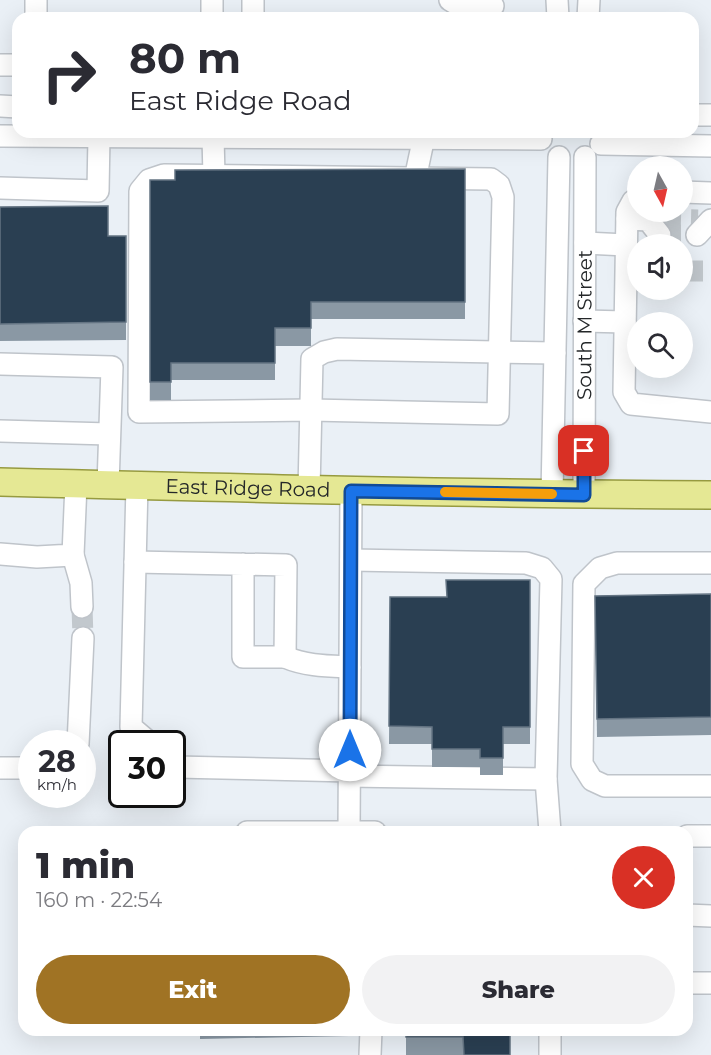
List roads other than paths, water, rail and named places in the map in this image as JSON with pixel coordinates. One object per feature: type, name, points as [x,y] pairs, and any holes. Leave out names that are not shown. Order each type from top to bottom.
[{"type":"main road","name":"East Ridge Road","points":[[0,482],[351,491],[711,495]]},
{"type":"street","points":[[450,0],[460,6],[493,8]]},
{"type":"street","points":[[0,188],[98,191],[99,138]]},
{"type":"street","points":[[214,176],[225,138]]},
{"type":"street","points":[[415,178],[424,138]]},
{"type":"street","points":[[542,138],[548,150],[559,157],[572,160],[597,145],[711,146]]},
{"type":"street","name":"South M Street","points":[[584,495],[585,243],[597,145]]},
{"type":"street","name":"South M Street","points":[[552,494],[559,157]]},
{"type":"street","points":[[164,175],[415,178],[491,179],[499,185],[503,197],[498,414],[311,410],[138,412],[140,191],[149,180],[164,175]]},
{"type":"street","points":[[585,243],[627,252]]},
{"type":"street","points":[[627,294],[624,392],[631,405],[711,412]]},
{"type":"street","points":[[584,321],[625,322]]},
{"type":"street","points":[[309,490],[312,359],[324,352],[337,349],[555,353]]},
{"type":"street","points":[[0,364],[112,368],[108,485]]},
{"type":"street","points":[[0,431],[109,434]]},
{"type":"street","points":[[76,484],[73,555],[81,583],[82,607]]},
{"type":"street","points":[[135,730],[131,727],[137,485]]},
{"type":"street","points":[[349,826],[351,491]]},
{"type":"street","points":[[0,554],[37,557],[73,555]]},
{"type":"street","points":[[351,560],[526,563],[542,568],[551,579],[546,779],[550,826]]},
{"type":"street","points":[[135,562],[286,565],[285,657]]},
{"type":"street","points":[[711,563],[617,563],[600,568],[584,584],[582,752],[582,764],[592,780],[605,786],[711,786]]},
{"type":"street","points":[[243,564],[243,657],[285,657],[314,665],[350,667]]},
{"type":"street","points":[[79,730],[83,638]]},
{"type":"street","points":[[186,767],[546,779]]},
{"type":"street","points":[[0,768],[18,768]]},
{"type":"street","points":[[693,836],[711,836]]},
{"type":"street","points":[[693,915],[711,916]]},
{"type":"street","points":[[693,983],[711,983]]},
{"type":"street","points":[[370,1055],[371,1036]]},
{"type":"street","points":[[550,1036],[550,1055]]},
{"type":"tunnel","points":[[693,220],[698,220]]},
{"type":"tunnel","points":[[693,271],[711,271]]},
{"type":"tunnel","points":[[82,607],[83,638]]}]
